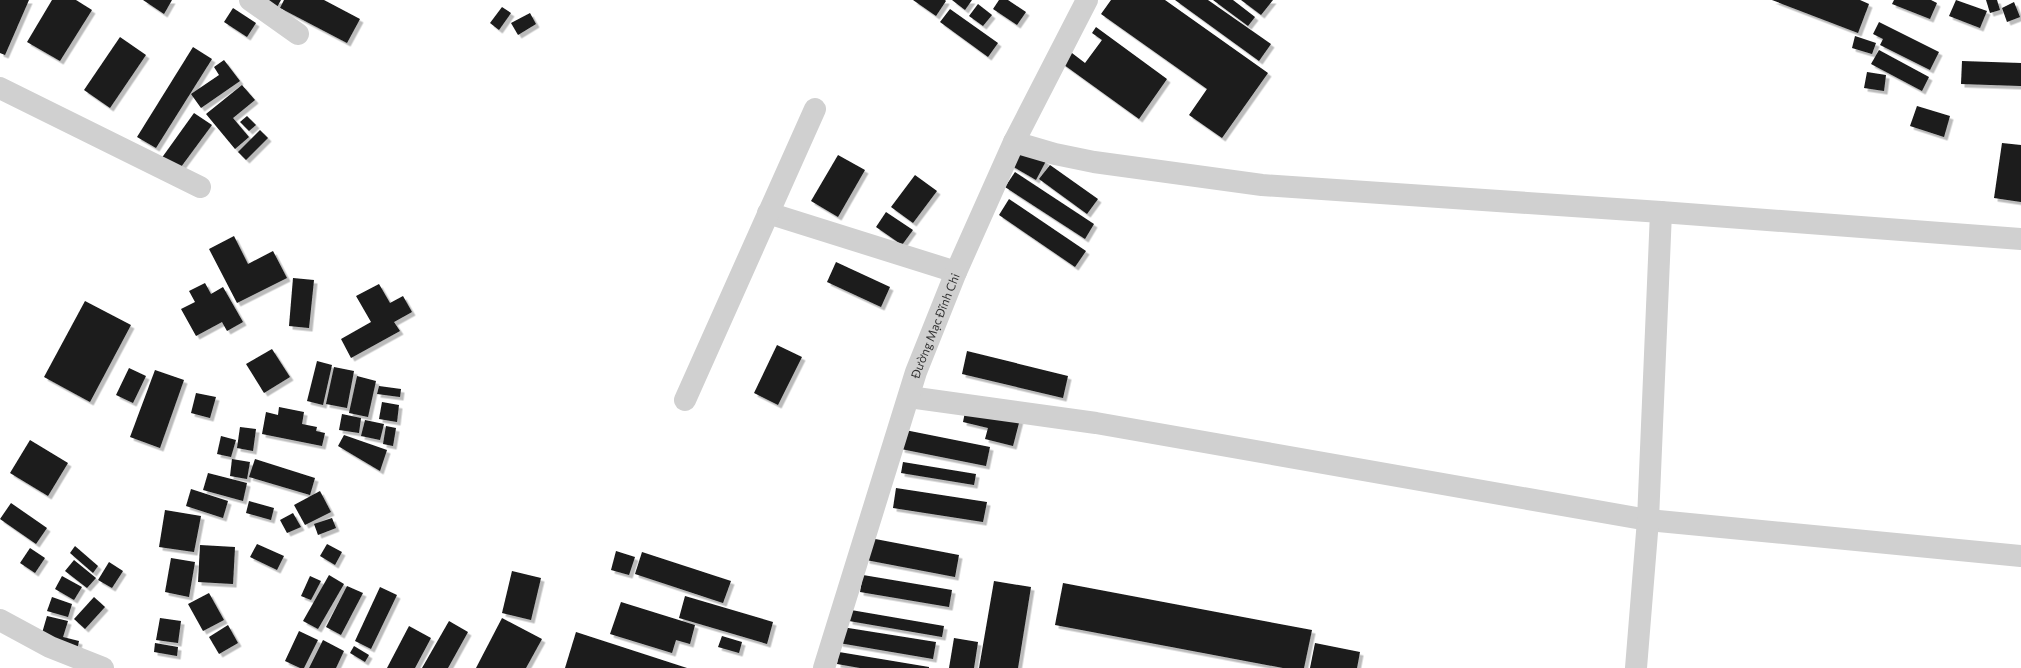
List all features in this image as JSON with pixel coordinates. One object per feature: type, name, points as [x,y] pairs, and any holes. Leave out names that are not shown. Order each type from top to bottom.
[{"type":"street","points":[[250,0],[298,34]]},
{"type":"street","name":"Đường Mạc Đĩnh Chi","points":[[824,668],[916,372],[956,272],[1014,142],[1087,0]]},
{"type":"street","points":[[0,88],[200,187]]},
{"type":"street","points":[[685,400],[815,109]]},
{"type":"street","points":[[1014,142],[1055,154],[1094,162],[1262,185],[1661,212],[2021,240]]},
{"type":"street","points":[[1636,668],[1648,520],[1661,212]]},
{"type":"street","points":[[768,213],[956,272]]},
{"type":"street","points":[[909,397],[1096,423],[1648,520],[2021,556]]},
{"type":"street","points":[[0,620],[50,647],[103,668]]},
{"type":"building","points":[[0,0],[29,0],[5,55],[0,53]]},
{"type":"building","points":[[52,0],[76,0],[92,10],[60,61],[27,42]]},
{"type":"building","points":[[143,0],[172,0],[164,14]]},
{"type":"building","points":[[259,0],[281,0],[276,9]]},
{"type":"building","points":[[284,0],[324,0],[360,19],[347,43],[280,8]]},
{"type":"building","points":[[913,0],[945,0],[946,1],[936,16]]},
{"type":"building","points":[[952,0],[972,0],[965,10]]},
{"type":"building","points":[[999,0],[1008,0],[1026,12],[1017,25],[993,9]]},
{"type":"building","points":[[1111,0],[1165,0],[1268,73],[1222,138],[1189,115],[1207,89],[1101,14]]},
{"type":"building","points":[[1175,0],[1208,0],[1271,44],[1259,61]]},
{"type":"building","points":[[1213,0],[1233,0],[1255,17],[1248,26]]},
{"type":"building","points":[[1241,0],[1273,0],[1261,15]]},
{"type":"building","points":[[1772,0],[1860,0],[1869,4],[1858,33]]},
{"type":"building","points":[[1894,0],[1931,0],[1937,3],[1930,19],[1892,4]]},
{"type":"building","points":[[1956,0],[1987,11],[1980,28],[1949,16]]},
{"type":"building","points":[[1986,0],[1997,0],[2000,10],[1990,13]]},
{"type":"building","points":[[2014,2],[2020,17],[2007,22],[2002,8]]},
{"type":"building","points":[[978,4],[992,15],[983,26],[969,16]]},
{"type":"building","points":[[502,7],[511,13],[499,30],[490,23]]},
{"type":"building","points":[[233,8],[256,23],[247,37],[224,22]]},
{"type":"building","points":[[950,9],[998,43],[988,57],[940,22]]},
{"type":"building","points":[[530,13],[536,24],[518,35],[511,23]]},
{"type":"building","points":[[1879,22],[1939,52],[1930,70],[1880,45],[1883,39],[1873,34]]},
{"type":"building","points":[[1096,27],[1167,79],[1139,119],[1060,62],[1068,50],[1085,63],[1102,40],[1092,33]]},
{"type":"building","points":[[1855,36],[1876,43],[1872,54],[1852,48]]},
{"type":"building","points":[[120,37],[146,55],[110,108],[84,90]]},
{"type":"building","points":[[193,47],[212,59],[156,148],[137,137]]},
{"type":"building","points":[[1879,50],[1929,77],[1922,91],[1871,64]]},
{"type":"building","points":[[224,60],[240,81],[201,108],[191,94],[219,75],[214,67]]},
{"type":"building","points":[[1962,61],[2021,63],[2021,86],[1961,84]]},
{"type":"building","points":[[1867,72],[1886,75],[1884,91],[1864,88]]},
{"type":"building","points":[[242,85],[255,100],[233,118],[249,137],[235,149],[206,114]]},
{"type":"building","points":[[1917,106],[1950,116],[1944,137],[1910,126]]},
{"type":"building","points":[[194,113],[212,125],[178,171],[161,159]]},
{"type":"building","points":[[247,116],[256,125],[249,131],[240,122]]},
{"type":"building","points":[[260,130],[268,138],[246,160],[238,152]]},
{"type":"building","points":[[2002,143],[2021,145],[2021,202],[1994,198]]},
{"type":"building","points":[[1020,147],[1046,161],[1036,180],[1010,165]]},
{"type":"building","points":[[838,155],[865,170],[838,217],[811,201]]},
{"type":"building","points":[[1050,165],[1098,199],[1087,214],[1039,179]]},
{"type":"building","points":[[1015,172],[1094,224],[1085,239],[1005,187]]},
{"type":"building","points":[[915,175],[937,191],[913,223],[891,207]]},
{"type":"building","points":[[1009,199],[1086,251],[1075,267],[999,215]]},
{"type":"building","points":[[886,212],[913,230],[902,245],[876,227]]},
{"type":"building","points":[[234,236],[248,264],[273,251],[287,278],[237,303],[209,249]]},
{"type":"building","points":[[836,262],[890,287],[881,307],[827,282]]},
{"type":"building","points":[[293,278],[314,280],[309,328],[289,326]]},
{"type":"building","points":[[205,283],[211,294],[223,287],[243,322],[227,331],[222,322],[196,336],[181,309],[195,302],[189,291]]},
{"type":"building","points":[[379,284],[390,303],[403,296],[412,312],[394,322],[400,331],[351,358],[341,339],[371,322],[356,296]]},
{"type":"building","points":[[85,301],[131,325],[90,402],[44,377]]},
{"type":"building","points":[[777,345],[802,357],[778,405],[754,393]]},
{"type":"building","points":[[272,349],[290,377],[264,393],[246,364]]},
{"type":"building","points":[[967,351],[1068,376],[1063,398],[962,374]]},
{"type":"building","points":[[317,361],[332,365],[323,405],[307,401]]},
{"type":"building","points":[[334,367],[354,371],[347,408],[326,404]]},
{"type":"building","points":[[129,368],[146,376],[133,403],[116,395]]},
{"type":"building","points":[[155,370],[184,380],[160,448],[130,437]]},
{"type":"building","points":[[357,376],[376,381],[368,417],[349,413]]},
{"type":"building","points":[[379,386],[401,389],[400,397],[377,394]]},
{"type":"building","points":[[196,393],[216,397],[210,418],[191,413]]},
{"type":"building","points":[[382,402],[399,405],[397,422],[379,419]]},
{"type":"building","points":[[279,407],[304,412],[302,424],[317,427],[316,431],[325,433],[322,446],[262,434],[266,412],[278,415]]},
{"type":"building","points":[[966,407],[1020,419],[1013,446],[985,439],[988,428],[963,422]]},
{"type":"building","points":[[342,414],[361,418],[359,433],[339,430]]},
{"type":"building","points":[[365,420],[384,424],[380,440],[361,436]]},
{"type":"building","points":[[386,426],[396,428],[393,446],[383,444]]},
{"type":"building","points":[[240,427],[256,429],[253,451],[237,448]]},
{"type":"building","points":[[905,430],[990,447],[986,466],[901,449]]},
{"type":"building","points":[[344,435],[387,450],[380,471],[338,446]]},
{"type":"building","points":[[221,436],[236,440],[231,457],[217,454]]},
{"type":"building","points":[[30,440],[68,463],[48,496],[10,473]]},
{"type":"building","points":[[232,459],[250,462],[247,479],[230,476]]},
{"type":"building","points":[[255,459],[315,478],[310,495],[249,477]]},
{"type":"building","points":[[903,462],[976,474],[974,485],[901,473]]},
{"type":"building","points":[[208,473],[247,483],[243,501],[203,490]]},
{"type":"building","points":[[896,488],[987,502],[983,522],[893,508]]},
{"type":"building","points":[[191,489],[228,501],[223,518],[186,506]]},
{"type":"building","points":[[320,491],[331,512],[305,525],[294,505]]},
{"type":"building","points":[[249,501],[274,508],[271,520],[246,513]]},
{"type":"building","points":[[11,503],[47,528],[36,544],[0,519]]},
{"type":"building","points":[[165,510],[201,516],[194,552],[159,547]]},
{"type":"building","points":[[293,513],[301,527],[287,533],[280,520]]},
{"type":"building","points":[[332,518],[336,528],[318,535],[314,524]]},
{"type":"building","points":[[870,538],[959,555],[955,577],[866,560]]},
{"type":"building","points":[[257,544],[284,556],[277,570],[250,557]]},
{"type":"building","points":[[327,544],[342,552],[335,565],[320,556]]},
{"type":"building","points":[[200,545],[235,547],[233,584],[198,582]]},
{"type":"building","points":[[75,546],[98,566],[93,573],[70,553]]},
{"type":"building","points":[[30,548],[45,558],[35,573],[20,563]]},
{"type":"building","points":[[616,551],[635,557],[629,575],[611,570]]},
{"type":"building","points":[[642,552],[731,581],[723,603],[635,574]]},
{"type":"building","points":[[171,558],[195,562],[189,597],[165,592]]},
{"type":"building","points":[[74,560],[96,578],[87,588],[65,571]]},
{"type":"building","points":[[109,562],[123,571],[112,588],[98,580]]},
{"type":"building","points":[[512,571],[541,578],[531,620],[502,613]]},
{"type":"building","points":[[329,575],[344,584],[318,629],[303,621]]},
{"type":"building","points":[[863,575],[952,590],[949,607],[860,592]]},
{"type":"building","points":[[62,576],[82,587],[74,600],[55,589]]},
{"type":"building","points":[[310,576],[321,581],[311,600],[301,596]]},
{"type":"building","points":[[994,581],[1031,587],[1018,668],[979,668]]},
{"type":"building","points":[[1063,583],[1312,630],[1304,668],[1283,668],[1055,625]]},
{"type":"building","points":[[347,586],[363,593],[341,635],[326,627]]},
{"type":"building","points":[[380,587],[397,595],[371,649],[355,641]]},
{"type":"building","points":[[209,593],[224,620],[203,631],[188,604]]},
{"type":"building","points":[[685,596],[773,622],[767,644],[679,618]]},
{"type":"building","points":[[52,597],[72,604],[68,617],[47,611]]},
{"type":"building","points":[[94,597],[105,607],[85,629],[74,619]]},
{"type":"building","points":[[621,602],[695,625],[690,644],[676,640],[672,653],[610,634]]},
{"type":"building","points":[[851,610],[944,626],[942,637],[849,621]]},
{"type":"building","points":[[47,616],[68,621],[63,637],[79,641],[77,650],[40,640]]},
{"type":"building","points":[[160,618],[181,621],[178,643],[156,640]]},
{"type":"building","points":[[502,618],[542,639],[526,668],[476,668]]},
{"type":"building","points":[[449,621],[468,632],[448,668],[422,668]]},
{"type":"building","points":[[228,625],[238,643],[219,654],[209,637]]},
{"type":"building","points":[[409,626],[431,638],[415,668],[387,668]]},
{"type":"building","points":[[842,627],[936,642],[933,659],[839,643]]},
{"type":"building","points":[[299,631],[318,640],[304,668],[300,668],[285,661]]},
{"type":"building","points":[[576,632],[687,668],[565,668]]},
{"type":"building","points":[[722,636],[742,642],[739,653],[718,647]]},
{"type":"building","points":[[954,638],[978,642],[974,668],[949,668]]},
{"type":"building","points":[[323,640],[344,651],[336,668],[309,668]]},
{"type":"building","points":[[155,643],[178,647],[177,656],[154,652]]},
{"type":"building","points":[[1315,643],[1360,652],[1357,668],[1310,668]]},
{"type":"building","points":[[354,646],[369,655],[365,662],[350,653]]},
{"type":"building","points":[[839,652],[929,668],[860,668],[837,664]]}]
